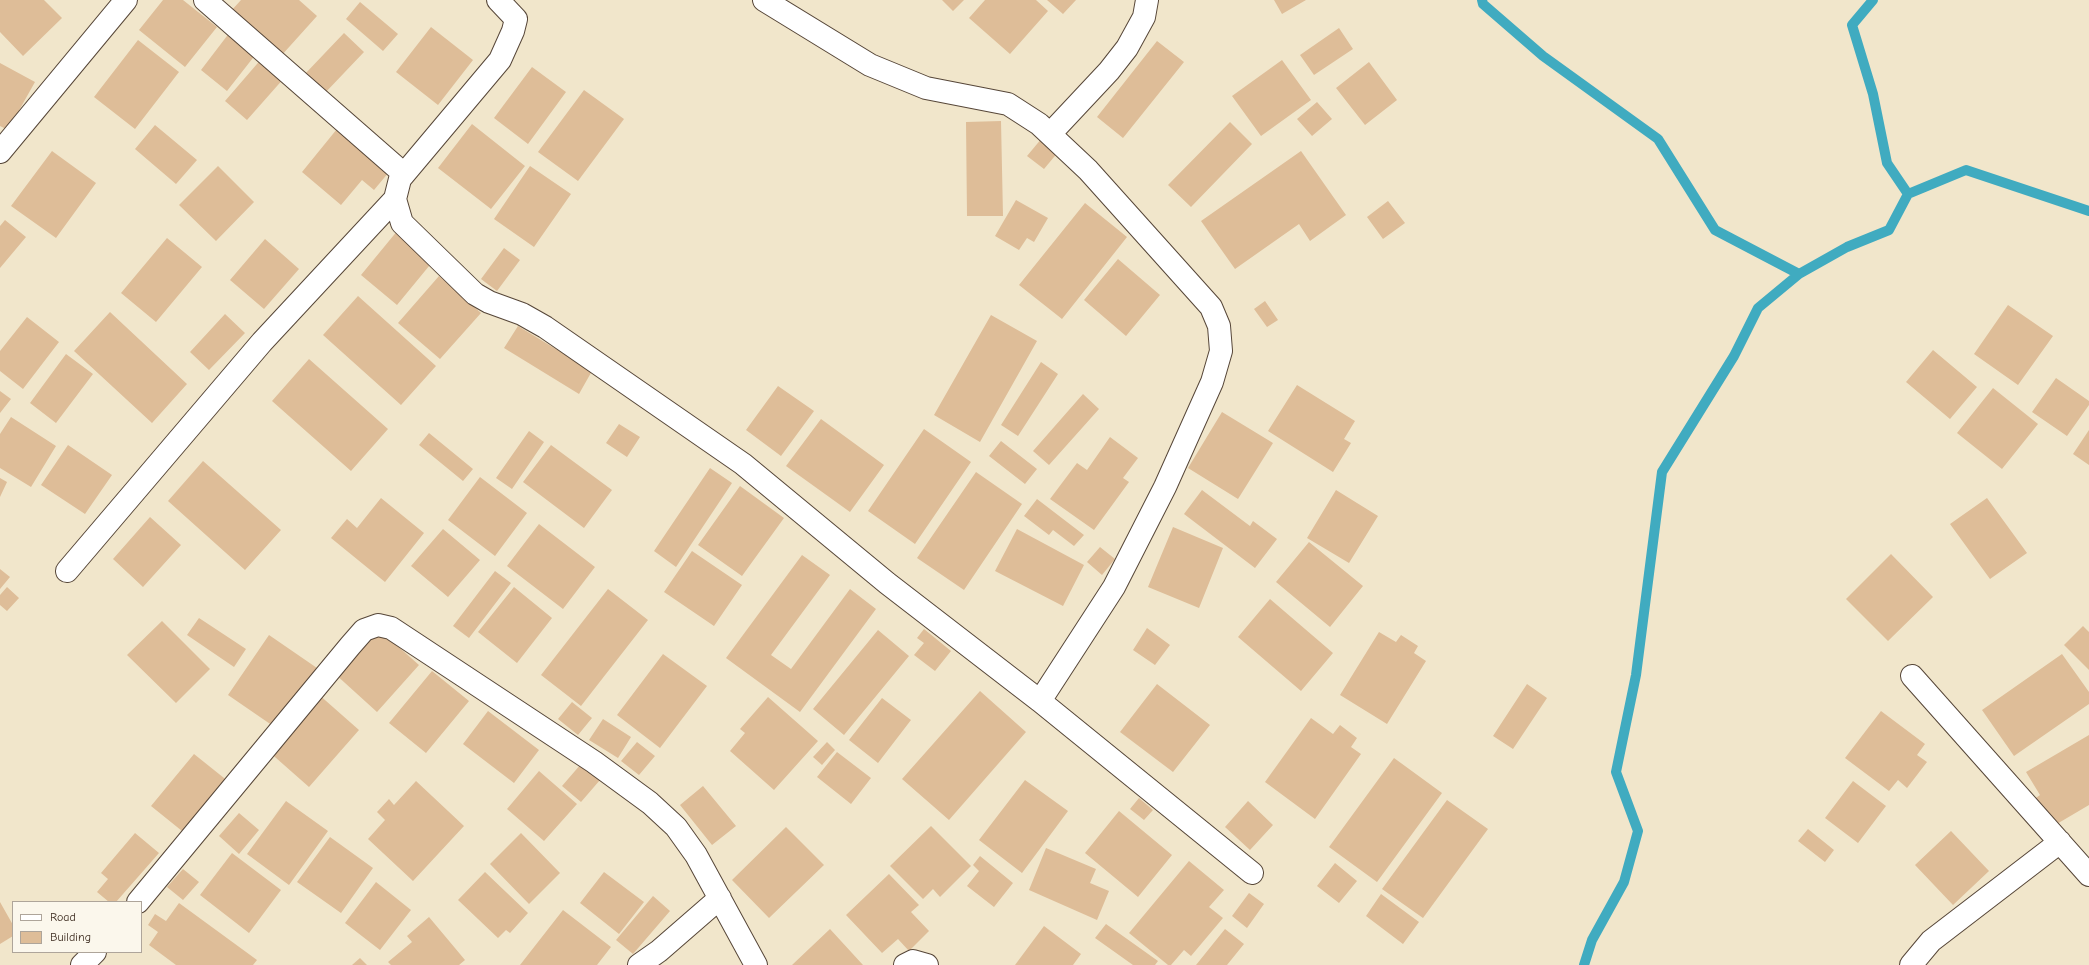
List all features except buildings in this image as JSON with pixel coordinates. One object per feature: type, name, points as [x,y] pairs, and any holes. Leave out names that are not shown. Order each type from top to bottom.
[{"type":"street","points":[[0,152],[126,0]]},
{"type":"street","points":[[205,0],[404,174]]},
{"type":"street","points":[[67,571],[262,342],[395,199],[400,179],[500,60],[513,31],[516,18],[498,0]]},
{"type":"street","points":[[764,0],[870,65],[926,88],[1008,104],[1039,124],[1088,170],[1210,307],[1219,326],[1221,351],[1212,382],[1165,487],[1114,587],[1040,701]]},
{"type":"street","points":[[1050,134],[1109,71],[1128,48],[1144,17],[1147,0]]},
{"type":"street","points":[[395,199],[402,223],[475,294],[489,302],[522,314],[545,327],[743,464],[887,583],[1040,701],[1252,873]]},
{"type":"street","points":[[139,901],[350,646],[364,630],[378,626],[391,628],[594,762],[650,803],[676,827],[696,855],[756,965]]},
{"type":"street","points":[[1912,676],[2089,875]]},
{"type":"street","points":[[1911,965],[1931,941],[2060,842]]},
{"type":"street","points":[[639,965],[659,951],[720,898]]},
{"type":"street","points":[[82,965],[94,953]]},
{"type":"street","points":[[905,965],[913,961],[926,965]]},
{"type":"waterway","points":[[1482,0],[1483,4],[1543,56],[1658,139],[1715,230],[1799,274]]},
{"type":"waterway","points":[[1584,965],[1592,940],[1624,882],[1638,831],[1616,772],[1636,675],[1662,472],[1734,356],[1758,308],[1799,274],[1847,247],[1889,230],[1908,194],[1887,163],[1873,94],[1852,25],[1873,0]]},
{"type":"waterway","points":[[1908,194],[1966,170],[2089,211]]}]
